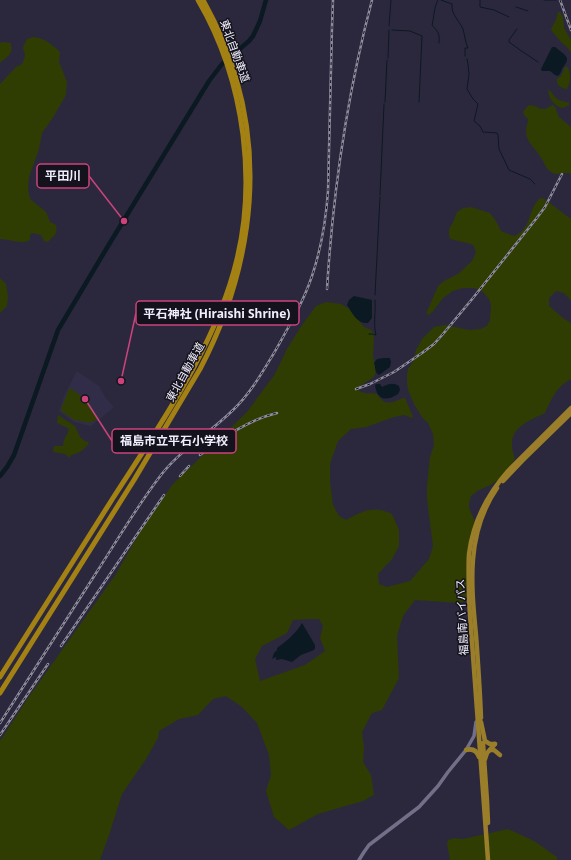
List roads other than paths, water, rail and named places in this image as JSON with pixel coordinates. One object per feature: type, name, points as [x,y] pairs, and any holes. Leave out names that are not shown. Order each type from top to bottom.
[{"type":"highway","name":"東北自動車道","points":[[198,0],[225,53]]},
{"type":"highway","name":"東北自動車道","points":[[0,693],[134,480],[207,355],[229,303],[239,270],[249,212],[250,179],[246,121],[241,98],[217,27],[203,0]]},
{"type":"highway","name":"東北自動車道","points":[[0,677],[181,390],[209,337],[224,302],[237,258],[244,221],[246,192],[246,164],[242,122],[230,67]]},
{"type":"highway","name":"福島南バイパス","points":[[489,860],[486,800],[469,601],[468,572],[470,545],[475,526],[484,504],[499,481],[508,470],[571,408]]},
{"type":"highway","name":"福島南バイパス","points":[[483,769],[480,689],[473,602],[472,572],[474,546],[479,527],[488,505],[502,482],[571,413]]},
{"type":"highway","points":[[481,722],[486,741],[490,744],[496,744],[486,754],[483,769]]},
{"type":"highway","points":[[466,750],[472,749],[476,751],[483,769]]},
{"type":"highway","points":[[490,750],[494,750],[500,755]]},
{"type":"main road","points":[[359,860],[369,846],[419,807],[438,786],[470,743],[475,731],[478,713]]},
{"type":"water","points":[[552,47],[555,47],[567,58],[558,76],[550,71],[542,71],[541,69]]},
{"type":"water","points":[[354,296],[372,300],[372,318],[368,323],[358,320],[347,305],[349,300]]},
{"type":"water","points":[[390,358],[390,367],[379,375],[377,374],[374,363],[377,359]]},
{"type":"water","points":[[380,384],[382,387],[388,384],[395,384],[399,386],[400,390],[394,397],[386,399],[380,397],[378,394],[375,385]]},
{"type":"water","points":[[302,623],[315,645],[314,650],[301,655],[292,662],[282,659],[276,660],[276,657],[272,659],[277,648],[291,637]]},
{"type":"waterway","points":[[0,476],[14,455],[58,330],[209,81],[222,64],[253,36],[260,21],[266,0]]},
{"type":"waterway","points":[[389,26],[391,0]]},
{"type":"waterway","points":[[438,0],[432,25],[438,33],[439,43]]},
{"type":"waterway","points":[[441,0],[452,4],[454,14],[463,29],[468,48],[465,48],[465,56]]},
{"type":"waterway","points":[[480,0],[480,7],[494,10],[509,17]]},
{"type":"waterway","points":[[544,0],[556,0]]},
{"type":"waterway","points":[[516,7],[528,11]]},
{"type":"waterway","points":[[517,29],[509,42],[538,62]]},
{"type":"waterway","points":[[388,58],[389,30]]},
{"type":"waterway","points":[[392,30],[410,31],[422,36],[419,102]]},
{"type":"waterway","points":[[467,59],[469,74],[467,89],[478,104],[474,121],[480,126],[483,132],[497,133],[499,149],[509,170],[530,179],[535,184]]},
{"type":"waterway","points":[[385,102],[387,60]]},
{"type":"waterway","points":[[380,195],[384,104]]},
{"type":"waterway","points":[[375,295],[380,197]]},
{"type":"waterway","points":[[369,334],[376,335],[375,300]]},
{"type":"railway","points":[[0,723],[150,490],[166,469],[184,451],[224,419],[245,397],[274,353],[304,296],[318,255],[323,234],[327,202],[333,0]]},
{"type":"railway","points":[[327,289],[333,216],[342,143],[355,71],[372,0]]},
{"type":"railway","points":[[560,0],[571,30]]},
{"type":"railway","points":[[356,389],[394,372],[434,344],[536,219],[545,207],[562,174]]},
{"type":"railway","points":[[200,455],[246,425],[277,413]]},
{"type":"railway","points":[[180,476],[189,466]]},
{"type":"railway","points":[[61,646],[164,495]]},
{"type":"railway","points":[[0,735],[48,664]]},
{"type":"place","name":"平田川","points":[[124,221]]},
{"type":"place","name":"平石神社 (Hiraishi Shrine)","points":[[121,381]]},
{"type":"place","name":"福島市立平石小学校","points":[[85,399]]}]
